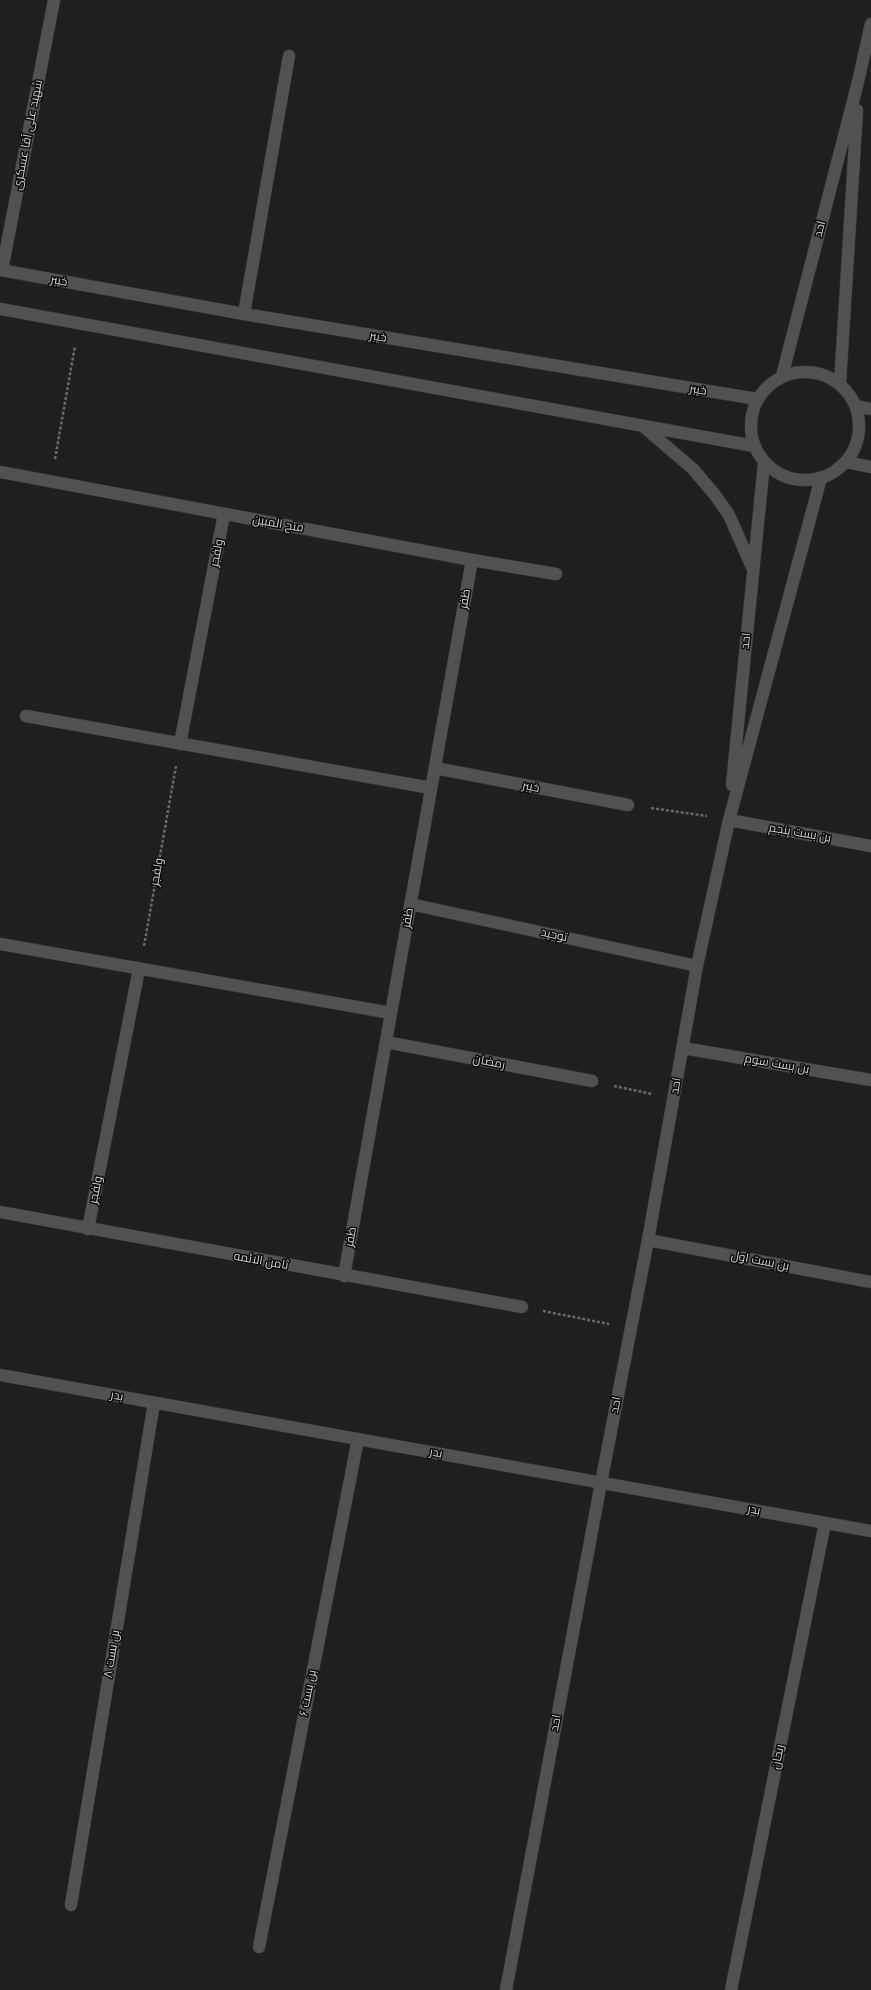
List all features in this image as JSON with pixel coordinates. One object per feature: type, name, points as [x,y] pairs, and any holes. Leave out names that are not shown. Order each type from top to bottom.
[{"type":"street","name":"شهید علی آقا عسکری","points":[[1,270],[54,0]]},
{"type":"street","name":"احد","points":[[782,376],[858,82],[871,24]]},
{"type":"street","points":[[244,314],[289,56]]},
{"type":"street","name":"احد","points":[[840,384],[858,82]]},
{"type":"street","name":"خیبر","points":[[1,270],[244,314],[757,399]]},
{"type":"street","points":[[0,309],[754,446]]},
{"type":"street","points":[[797,372],[812,372],[827,376],[840,384],[850,394],[856,406],[860,420],[859,436],[855,449],[846,462],[822,478],[800,481],[780,475],[764,462],[754,446],[750,423],[757,399],[767,386],[782,376],[797,372]]},
{"type":"street","points":[[856,406],[871,409]]},
{"type":"street","points":[[643,426],[692,469],[715,495],[729,515],[753,570]]},
{"type":"street","name":"احد","points":[[729,820],[764,462]]},
{"type":"street","points":[[846,462],[871,467]]},
{"type":"street","name":"فتح المبین","points":[[0,472],[472,560],[556,574]]},
{"type":"street","name":"احد","points":[[506,1990],[648,1240],[697,966],[729,820],[822,478]]},
{"type":"street","name":"ولفجر","points":[[180,744],[224,514]]},
{"type":"street","name":"ظفر","points":[[344,1276],[472,560]]},
{"type":"street","points":[[26,716],[431,788]]},
{"type":"street","name":"خیبر","points":[[435,768],[628,805]]},
{"type":"street","name":"بن بست پنجم","points":[[729,820],[871,846]]},
{"type":"street","name":"توحید","points":[[410,904],[697,966]]},
{"type":"street","points":[[0,944],[391,1013]]},
{"type":"street","name":"ولفجر","points":[[88,1229],[139,969]]},
{"type":"street","name":"رمضان","points":[[386,1042],[592,1081]]},
{"type":"street","name":"بن بست سوم","points":[[683,1048],[871,1080]]},
{"type":"street","name":"ثامن الائمه","points":[[0,1212],[344,1276],[522,1307]]},
{"type":"street","name":"بن بست اول","points":[[648,1240],[871,1282]]},
{"type":"street","name":"بدر","points":[[0,1375],[871,1531]]},
{"type":"street","name":"بن بست ۸","points":[[71,1905],[154,1403]]},
{"type":"street","name":"بن بست ۶","points":[[259,1947],[358,1439]]},
{"type":"street","name":"ریحان","points":[[731,1990],[825,1523]]},
{"type":"path","points":[[51,481],[79,323]]},
{"type":"path","name":"ولفجر","points":[[139,969],[180,744]]},
{"type":"path","points":[[628,805],[729,820]]},
{"type":"path","points":[[592,1081],[674,1099]]},
{"type":"path","points":[[522,1307],[631,1329]]}]
